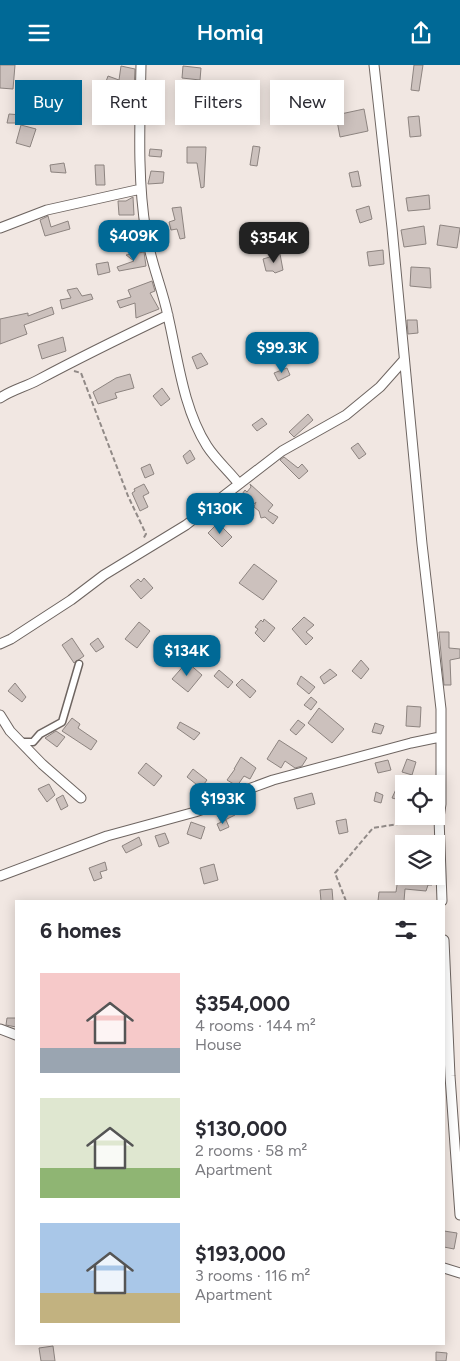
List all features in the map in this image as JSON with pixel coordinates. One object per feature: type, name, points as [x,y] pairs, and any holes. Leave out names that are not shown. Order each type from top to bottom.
[{"type":"street","points":[[141,65],[141,189],[150,257],[168,315],[180,372],[197,428],[208,447],[239,484]]},
{"type":"street","points":[[374,65],[441,709],[441,775]]},
{"type":"street","points":[[0,228],[47,210],[141,189]]},
{"type":"street","points":[[0,398],[168,315]]},
{"type":"street","points":[[0,644],[11,639],[70,600],[104,575],[186,525],[282,451],[346,415],[380,387],[404,360]]},
{"type":"street","points":[[22,742],[33,742],[40,734],[62,721],[79,664]]},
{"type":"street","points":[[0,715],[10,731],[42,764],[81,798]]},
{"type":"street","points":[[0,876],[100,839],[215,805],[273,780],[440,737]]},
{"type":"street","points":[[439,825],[442,900]]},
{"type":"street","points":[[445,963],[450,1076],[460,1215]]},
{"type":"street","points":[[0,1029],[15,1035]]},
{"type":"street","points":[[445,1268],[460,1273]]},
{"type":"path","points":[[59,368],[81,373],[128,496],[146,534],[142,542]]},
{"type":"path","points":[[346,900],[335,873],[373,827],[395,824]]},
{"type":"building","points":[[0,65],[15,65],[13,89],[0,88]]},
{"type":"building","points":[[414,65],[423,65],[419,91],[411,90]]},
{"type":"building","points":[[121,66],[135,69],[134,80],[119,80]]},
{"type":"building","points":[[183,66],[201,68],[200,80],[182,78]]},
{"type":"building","points":[[108,76],[119,80],[107,80]]},
{"type":"building","points":[[364,109],[368,131],[340,137],[338,125],[344,125],[344,113]]},
{"type":"building","points":[[9,114],[15,114],[15,123],[7,123]]},
{"type":"building","points":[[419,116],[421,136],[410,137],[408,117]]},
{"type":"building","points":[[21,125],[36,129],[30,147],[16,143]]},
{"type":"building","points":[[253,146],[260,147],[257,166],[250,165]]},
{"type":"building","points":[[187,147],[206,147],[204,187],[201,188],[197,163],[187,163]]},
{"type":"building","points":[[150,149],[162,150],[161,157],[149,156]]},
{"type":"building","points":[[64,163],[66,173],[51,172],[50,165]]},
{"type":"building","points":[[95,165],[104,165],[105,185],[96,185]]},
{"type":"building","points":[[151,171],[164,172],[163,183],[148,184]]},
{"type":"building","points":[[358,171],[361,186],[352,187],[349,173]]},
{"type":"building","points":[[429,195],[430,209],[408,211],[406,198]]},
{"type":"building","points":[[133,197],[134,215],[119,215],[118,201],[126,201]]},
{"type":"building","points":[[369,206],[372,219],[360,223],[356,210]]},
{"type":"building","points":[[181,207],[185,238],[180,239],[177,229],[171,230],[169,222],[175,220],[172,208]]},
{"type":"building","points":[[48,216],[51,227],[68,221],[70,229],[45,236],[40,220]]},
{"type":"building","points":[[440,225],[460,228],[457,248],[437,245]]},
{"type":"building","points":[[424,226],[426,244],[404,247],[401,230]]},
{"type":"building","points":[[383,250],[384,264],[369,266],[367,252]]},
{"type":"building","points":[[144,252],[146,266],[119,271],[117,267],[134,261],[126,255]]},
{"type":"building","points":[[280,254],[283,270],[275,273],[273,271],[266,271],[263,259]]},
{"type":"building","points":[[108,262],[110,272],[98,275],[96,264]]},
{"type":"building","points":[[411,267],[430,268],[431,288],[410,286]]},
{"type":"building","points":[[152,281],[155,291],[150,293],[159,309],[136,318],[135,303],[120,308],[117,301],[131,297],[128,290]]},
{"type":"building","points":[[77,288],[82,296],[91,294],[93,299],[62,309],[60,300],[71,298],[67,290]]},
{"type":"building","points":[[52,307],[54,314],[24,325],[27,334],[0,344],[0,319],[28,313],[28,316]]},
{"type":"building","points":[[407,320],[417,320],[418,333],[408,334]]},
{"type":"building","points":[[63,337],[66,351],[42,359],[38,345]]},
{"type":"building","points":[[201,353],[208,364],[197,369],[192,357]]},
{"type":"building","points":[[287,368],[290,375],[278,381],[274,373]]},
{"type":"building","points":[[130,374],[134,388],[115,393],[117,398],[98,404],[93,392],[116,378]]},
{"type":"building","points":[[162,388],[170,399],[161,406],[153,396]]},
{"type":"building","points":[[308,414],[313,420],[294,437],[289,432]]},
{"type":"building","points":[[262,418],[267,424],[257,431],[252,425]]},
{"type":"building","points":[[358,443],[366,454],[359,459],[351,448]]},
{"type":"building","points":[[190,450],[195,459],[187,464],[183,456]]},
{"type":"building","points":[[284,457],[298,468],[302,464],[308,471],[299,479],[280,460]]},
{"type":"building","points":[[150,464],[154,474],[145,478],[141,468]]},
{"type":"building","points":[[144,484],[149,493],[143,496],[148,507],[140,511],[132,493],[135,491],[134,489]]},
{"type":"building","points":[[250,484],[273,505],[268,511],[278,517],[273,524],[265,517],[261,518],[259,511],[254,507],[256,502],[251,507],[240,497],[245,490],[247,492],[251,487]]},
{"type":"building","points":[[235,496],[244,502],[235,515],[225,520],[219,511],[223,504],[228,501],[231,503]]},
{"type":"building","points":[[218,523],[232,537],[222,547],[208,533]]},
{"type":"building","points":[[254,564],[277,581],[263,600],[239,583]]},
{"type":"building","points":[[144,578],[153,588],[141,599],[130,586],[138,579],[141,582]]},
{"type":"building","points":[[304,617],[314,625],[306,632],[313,638],[306,645],[292,629]]},
{"type":"building","points":[[264,619],[275,628],[264,642],[255,633],[258,629],[255,627],[261,620],[263,622]]},
{"type":"building","points":[[139,622],[150,631],[137,648],[125,639]]},
{"type":"building","points":[[439,632],[449,632],[449,648],[460,649],[460,658],[450,660],[451,685],[444,685]]},
{"type":"building","points":[[72,638],[84,656],[74,663],[62,645]]},
{"type":"building","points":[[98,638],[104,647],[96,652],[90,644]]},
{"type":"building","points":[[361,660],[369,669],[361,679],[352,671]]},
{"type":"building","points":[[187,662],[202,675],[188,692],[172,679]]},
{"type":"building","points":[[330,669],[337,675],[324,684],[320,677]]},
{"type":"building","points":[[219,670],[233,682],[228,688],[214,676]]},
{"type":"building","points":[[301,676],[315,687],[309,694],[297,684]]},
{"type":"building","points":[[242,679],[256,691],[250,698],[236,685]]},
{"type":"building","points":[[15,683],[26,697],[22,702],[8,691]]},
{"type":"building","points":[[311,697],[317,702],[311,710],[304,705]]},
{"type":"building","points":[[407,706],[421,707],[420,727],[406,726]]},
{"type":"building","points":[[319,708],[344,729],[332,743],[308,723]]},
{"type":"building","points":[[72,718],[80,724],[78,728],[97,741],[91,750],[62,731]]},
{"type":"building","points":[[298,720],[305,725],[296,735],[290,730]]},
{"type":"building","points":[[180,722],[200,733],[194,740],[177,728]]},
{"type":"building","points":[[375,723],[384,726],[381,734],[372,732]]},
{"type":"building","points":[[56,731],[65,737],[57,747],[45,738]]},
{"type":"building","points":[[279,740],[307,758],[302,766],[295,768],[285,761],[281,768],[267,759]]},
{"type":"building","points":[[241,757],[256,768],[250,779],[244,776],[237,786],[227,780]]},
{"type":"building","points":[[407,759],[416,762],[412,775],[402,772]]},
{"type":"building","points":[[388,760],[391,770],[378,773],[375,763]]},
{"type":"building","points":[[146,763],[162,776],[154,786],[138,773]]},
{"type":"building","points":[[193,769],[207,780],[201,788],[187,777]]},
{"type":"building","points":[[49,784],[55,795],[47,802],[38,789]]},
{"type":"building","points":[[197,787],[206,793],[200,802],[191,796]]},
{"type":"building","points":[[376,792],[383,795],[381,803],[374,801]]},
{"type":"building","points":[[312,793],[315,804],[297,809],[294,798]]},
{"type":"building","points":[[63,795],[68,806],[61,810],[56,799]]},
{"type":"building","points":[[230,806],[235,815],[221,822],[216,813]]},
{"type":"building","points":[[346,819],[348,832],[339,834],[336,821]]},
{"type":"building","points":[[226,820],[229,827],[220,831],[217,824]]},
{"type":"building","points":[[191,822],[205,827],[201,839],[187,834]]},
{"type":"building","points":[[165,833],[169,843],[159,847],[155,836]]},
{"type":"building","points":[[139,837],[142,845],[126,853],[122,846]]},
{"type":"building","points":[[105,862],[107,870],[100,872],[102,878],[94,881],[89,868]]},
{"type":"building","points":[[214,864],[218,880],[204,884],[200,868]]},
{"type":"building","points":[[397,885],[428,885],[426,891],[405,889],[404,900],[378,900],[379,892],[396,892]]},
{"type":"building","points":[[332,889],[333,900],[321,900],[320,890]]},
{"type":"building","points":[[7,1018],[15,1018],[15,1027],[6,1025]]},
{"type":"building","points":[[445,1231],[457,1233],[454,1249],[445,1247]]},
{"type":"building","points":[[53,1346],[55,1361],[41,1361],[39,1348]]},
{"type":"building","points":[[436,1352],[447,1353],[446,1361],[436,1361]]}]
